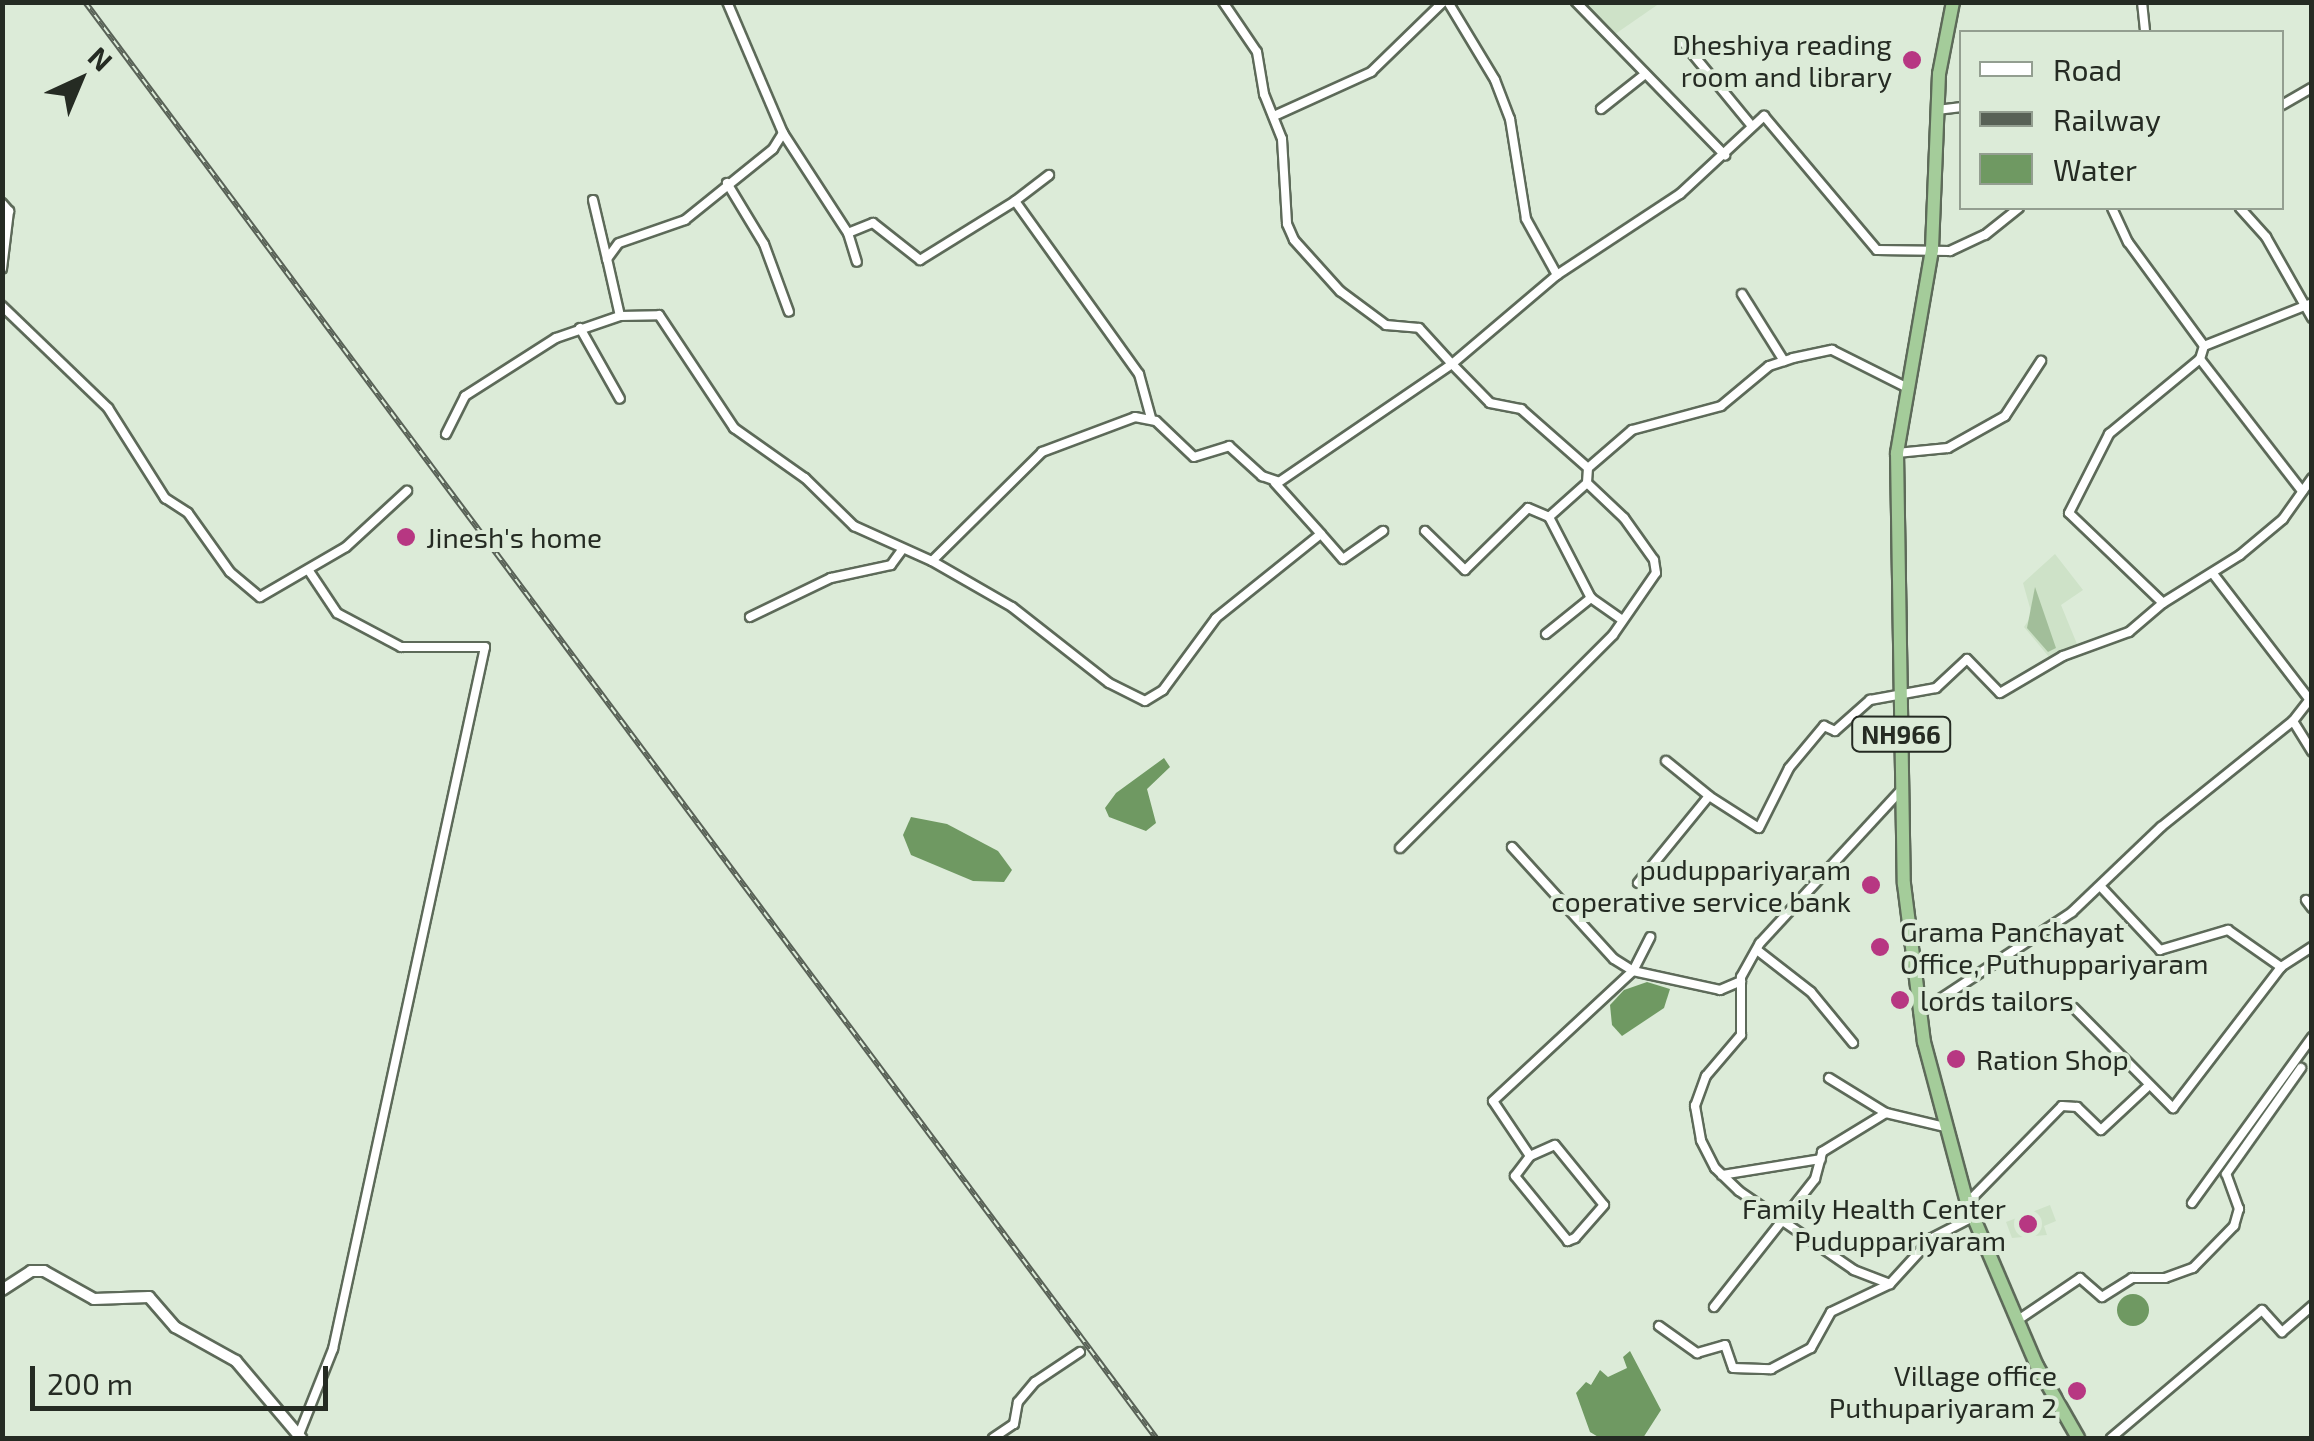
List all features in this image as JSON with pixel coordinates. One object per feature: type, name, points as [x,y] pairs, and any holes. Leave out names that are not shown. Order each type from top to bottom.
[{"type":"highway","name":"NH966","points":[[1954,2],[1938,110],[1932,250],[1904,386],[1896,453],[1901,790],[1920,1012],[1967,1202],[2018,1320],[2078,1438]]},
{"type":"street","points":[[727,2],[784,133],[848,233],[857,262]]},
{"type":"street","points":[[1223,2],[1258,52],[1274,116],[1294,240],[1340,291],[1386,325],[1419,328],[1490,402],[1521,409],[1588,468]]},
{"type":"street","points":[[1274,116],[1371,72],[1446,2],[1495,80],[1510,118],[1526,218],[1557,276]]},
{"type":"street","points":[[1576,2],[1725,155]]},
{"type":"street","points":[[2142,2],[2145,30]]},
{"type":"street","points":[[1682,41],[1751,125]]},
{"type":"street","points":[[1602,108],[1644,74]]},
{"type":"street","points":[[2284,104],[2312,88]]},
{"type":"street","points":[[1938,110],[1959,107]]},
{"type":"street","points":[[1272,481],[1296,475],[1452,364],[1557,276],[1680,194],[1725,155],[1751,125],[1769,117],[1806,170],[1877,250],[1950,251],[1986,235],[2017,210]]},
{"type":"street","points":[[607,258],[619,243],[685,220],[773,149],[784,133]]},
{"type":"street","points":[[848,233],[873,223],[920,260],[1015,201],[1049,175]]},
{"type":"street","points":[[727,184],[764,244],[789,312]]},
{"type":"street","points":[[593,200],[620,316]]},
{"type":"street","points":[[1015,201],[1138,374],[1151,418],[1194,457],[1229,446],[1272,481],[1344,559],[1383,531]]},
{"type":"street","points":[[2,203],[8,210],[2,269]]},
{"type":"street","points":[[2116,210],[2128,242],[2204,346]]},
{"type":"street","points":[[2242,210],[2266,237],[2312,318]]},
{"type":"street","points":[[1742,294],[1784,361]]},
{"type":"street","points":[[2204,346],[2307,304]]},
{"type":"street","points":[[2,306],[118,418],[165,498],[214,542],[230,572],[260,598],[346,547],[407,491]]},
{"type":"street","points":[[446,434],[465,396],[580,328],[620,316],[659,315],[734,428],[805,478],[854,526],[932,561],[1012,607],[1108,683],[1145,701],[1163,690],[1216,618],[1321,534]]},
{"type":"street","points":[[580,328],[620,400]]},
{"type":"street","points":[[2163,602],[2069,513],[2109,434],[2200,359],[2204,346]]},
{"type":"street","points":[[1549,517],[1587,483],[1588,468],[1632,430],[1721,406],[1754,376],[1784,361],[1832,350],[1904,386]]},
{"type":"street","points":[[2200,359],[2302,492]]},
{"type":"street","points":[[1896,453],[1948,448],[2005,416],[2041,361]]},
{"type":"street","points":[[932,561],[1042,452],[1119,420],[1151,418]]},
{"type":"street","points":[[1666,761],[1758,828],[1788,768],[1824,726],[1835,731],[1870,700],[1936,688],[1967,659],[2000,693],[2063,656],[2129,632],[2163,602],[2214,576],[2283,518],[2312,478]]},
{"type":"street","points":[[1400,848],[1560,690],[1620,619],[1657,567],[1624,518],[1587,483]]},
{"type":"street","points":[[1425,531],[1465,570],[1528,508],[1549,517],[1591,598],[1620,619]]},
{"type":"street","points":[[750,617],[830,578],[892,565],[902,550]]},
{"type":"street","points":[[2,1290],[31,1271],[44,1271],[94,1298],[149,1297],[175,1328],[236,1361],[299,1438],[333,1349],[485,648],[401,647],[336,612],[308,571]]},
{"type":"street","points":[[1920,1012],[2102,888],[2161,827],[2293,721],[2310,698],[2214,576]]},
{"type":"street","points":[[1546,634],[1591,598]]},
{"type":"street","points":[[2293,721],[2312,751]]},
{"type":"street","points":[[1890,1284],[1854,1270],[1722,1175],[1701,1140],[1695,1106],[1706,1076],[1741,1035],[1742,981],[1757,950],[1901,790]]},
{"type":"street","points":[[1638,883],[1709,796]]},
{"type":"street","points":[[1512,847],[1614,959],[1633,971],[1720,990],[1742,981]]},
{"type":"street","points":[[2102,888],[2160,950],[2228,930],[2281,967]]},
{"type":"street","points":[[1530,1156],[1493,1101],[1633,971],[1650,937]]},
{"type":"street","points":[[2074,1008],[2146,1088],[2173,1108],[2281,967],[2312,947]]},
{"type":"street","points":[[1757,950],[1811,992],[1853,1043]]},
{"type":"street","points":[[2018,1320],[2080,1278],[2102,1297],[2132,1278],[2166,1278],[2193,1268],[2234,1226],[2239,1209],[2226,1174],[2312,1037]]},
{"type":"street","points":[[2298,1064],[2312,1078]]},
{"type":"street","points":[[2192,1203],[2298,1064]]},
{"type":"street","points":[[1830,1078],[1886,1113],[1946,1127]]},
{"type":"street","points":[[1967,1202],[2062,1106],[2077,1107],[2102,1130],[2146,1088]]},
{"type":"street","points":[[1714,1307],[1815,1179],[1822,1152],[1886,1113]]},
{"type":"street","points":[[1555,1145],[1604,1205],[1574,1238],[1568,1240],[1515,1176],[1530,1156],[1555,1145]]},
{"type":"street","points":[[1722,1175],[1820,1159]]},
{"type":"street","points":[[1659,1326],[1697,1353],[1724,1345],[1733,1368],[1771,1369],[1811,1348],[1831,1312],[1890,1284],[1932,1238],[1973,1216]]},
{"type":"street","points":[[2110,1438],[2262,1310],[2282,1332],[2312,1306]]},
{"type":"street","points":[[993,1438],[1014,1424],[1018,1402],[1036,1382],[1080,1352]]},
{"type":"shaded area","points":[[1576,3],[1660,3],[1608,39]]},
{"type":"shaded area","points":[[2055,554],[2083,590],[2061,605],[2077,644],[2049,657],[2024,627],[2032,615],[2023,583]]},
{"type":"shaded area","points":[[2035,587],[2056,648],[2048,652],[2027,628]]},
{"type":"shaded area","name":"Family Health Center Puduppariyaram","points":[[2050,1205],[2056,1221],[2044,1226],[2047,1235],[2012,1238],[2006,1222]]},
{"type":"water","points":[[1164,758],[1170,767],[1147,789],[1156,823],[1146,831],[1109,817],[1105,808],[1116,793]]},
{"type":"water","points":[[911,817],[947,824],[998,851],[1012,870],[1004,882],[973,881],[911,855],[903,835]]},
{"type":"water","points":[[1647,982],[1670,989],[1664,1008],[1622,1036],[1612,1025],[1610,1005],[1624,990]]},
{"type":"water","points":[[2133,1294],[2145,1298],[2149,1310],[2145,1322],[2133,1326],[2121,1322],[2117,1310],[2121,1298]]},
{"type":"water","points":[[1630,1351],[1661,1410],[1643,1438],[1600,1438],[1590,1432],[1576,1393],[1586,1382],[1591,1385],[1600,1370],[1608,1377],[1627,1368],[1623,1357]]},
{"type":"railway","points":[[85,2],[1156,1438]]},
{"type":"place","name":"Dheshiya reading room and library","points":[[1912,60]]},
{"type":"place","name":"Jinesh's home","points":[[406,537]]},
{"type":"place","name":"puduppariyaram coperative service bank","points":[[1871,885]]},
{"type":"place","name":"Grama Panchayat Office, Puthuppariyaram","points":[[1880,947]]},
{"type":"place","name":"lords tailors","points":[[1900,1000]]},
{"type":"place","name":"Ration Shop","points":[[1956,1059]]},
{"type":"place","name":"Family Health Center Puduppariyaram","points":[[2028,1224]]},
{"type":"place","name":"Village office Puthupariyaram 2","points":[[2077,1391]]}]
